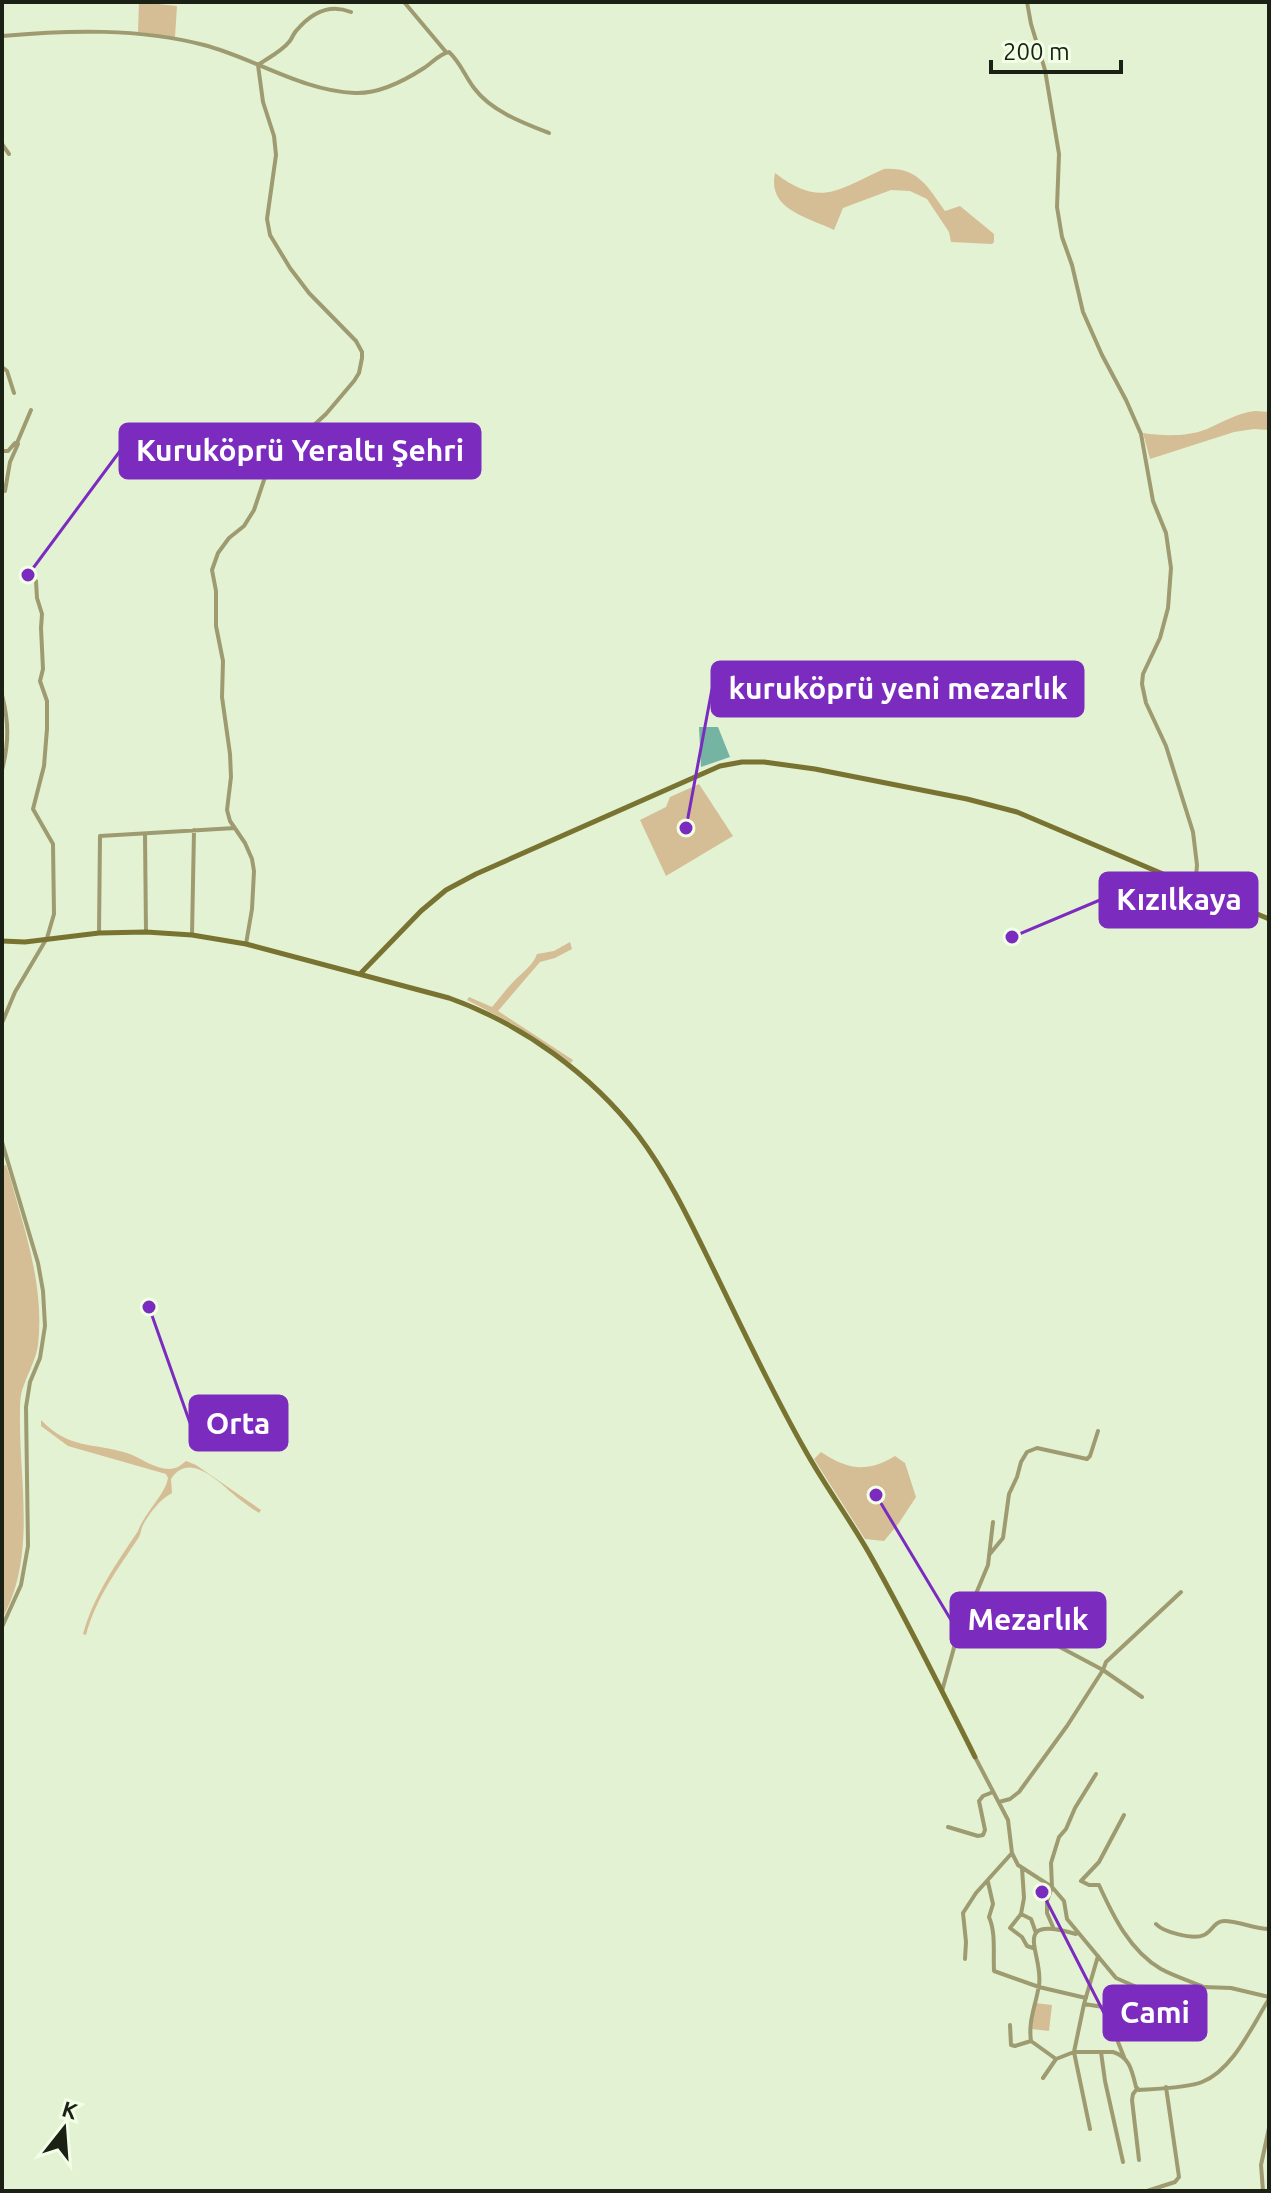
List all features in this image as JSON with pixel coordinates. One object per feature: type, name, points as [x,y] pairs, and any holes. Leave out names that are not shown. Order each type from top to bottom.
[{"type":"street","points":[[404,2],[446,52],[457,60],[487,102],[525,124],[549,133]]},
{"type":"street","points":[[1027,2],[1045,70],[1059,154],[1057,207],[1062,237],[1083,312],[1141,434],[1153,501],[1166,533],[1171,568],[1168,608],[1142,684],[1146,703],[1166,746],[1193,832],[1197,865],[1195,888]]},
{"type":"street","points":[[258,65],[288,44],[296,31],[320,10],[330,7],[351,12]]},
{"type":"street","points":[[2,36],[70,32],[139,35],[204,45],[305,83],[364,92],[381,89],[407,77],[446,52]]},
{"type":"street","points":[[246,944],[254,871],[245,843],[230,821],[227,810],[230,754],[222,697],[223,661],[216,626],[216,591],[212,570],[214,561],[229,538],[244,526],[254,510],[266,474],[275,461],[326,414],[354,381],[362,358],[356,341],[309,293],[270,235],[267,219],[276,155],[258,65]]},
{"type":"street","points":[[2,144],[9,154]]},
{"type":"street","points":[[2,367],[7,371],[14,393]]},
{"type":"street","points":[[5,491],[10,462],[31,410]]},
{"type":"street","points":[[2,451],[8,451],[17,443]]},
{"type":"street","points":[[2,1023],[15,992],[47,938],[54,914],[53,844],[33,809],[44,766],[47,729],[47,701],[40,681],[43,669],[42,614],[36,581]]},
{"type":"street","points":[[2,695],[8,745],[2,770]]},
{"type":"street","points":[[359,974],[446,890],[720,766],[742,762],[815,769],[1017,812],[1269,919]]},
{"type":"street","points":[[99,933],[100,836],[235,828]]},
{"type":"street","points":[[192,935],[194,830]]},
{"type":"street","points":[[145,834],[146,932]]},
{"type":"street","points":[[2,941],[25,942],[99,933],[192,935],[246,944],[449,998],[481,1009],[549,1051],[617,1109],[640,1137],[685,1211],[805,1451],[869,1553],[1008,1820],[1012,1853],[1018,1865],[1052,1887],[1064,1901],[1067,1919],[1078,1935],[1116,1978],[1148,1992],[1231,1988],[1269,1998],[1233,2057],[1219,2073],[1200,2083],[1137,2089]]},
{"type":"street","points":[[2,1142],[38,1263],[45,1326],[40,1358],[30,1382],[26,1407],[28,1546],[21,1585],[2,1627]]},
{"type":"street","points":[[989,1555],[1003,1538],[1009,1494],[1027,1452],[1037,1448],[1088,1458],[1098,1431]]},
{"type":"street","points":[[942,1691],[955,1644],[988,1565],[993,1522]]},
{"type":"street","points":[[998,1802],[1010,1799],[1019,1792],[1067,1726],[1106,1662],[1181,1592]]},
{"type":"street","points":[[1041,1637],[1103,1670],[1142,1697]]},
{"type":"street","points":[[1053,1927],[1047,1913],[1052,1887],[1051,1863],[1059,1837],[1096,1774]]},
{"type":"street","points":[[948,1827],[983,1835],[985,1830],[978,1804],[983,1796],[993,1792]]},
{"type":"street","points":[[1124,1815],[1099,1862],[1081,1881],[1099,1885],[1117,1922],[1140,1952],[1161,1969],[1204,1987]]},
{"type":"street","points":[[965,1959],[963,1913],[976,1893],[1012,1853]]},
{"type":"street","points":[[1022,1868],[1024,1898],[1021,1914],[1010,1928],[1022,1937],[1027,1946],[1033,1948]]},
{"type":"street","points":[[988,1882],[993,1904],[989,1917],[994,1927],[994,1971],[1039,1987],[1086,1998]]},
{"type":"street","points":[[1021,1914],[1031,1919],[1036,1934],[1033,1948],[1040,1977],[1029,2032],[1031,2041],[1056,2059]]},
{"type":"street","points":[[1156,1924],[1162,1931],[1194,1937],[1206,1934],[1222,1921],[1269,1929]]},
{"type":"street","points":[[1036,1934],[1053,1927],[1078,1935]]},
{"type":"street","points":[[1090,2129],[1074,2052],[1098,1956]]},
{"type":"street","points":[[1084,2004],[1155,2015]]},
{"type":"street","points":[[1104,2007],[1137,2089]]},
{"type":"street","points":[[1010,2025],[1011,2045],[1031,2041]]},
{"type":"street","points":[[1043,2078],[1056,2059],[1074,2052],[1113,2052],[1124,2057]]},
{"type":"street","points":[[1101,2052],[1123,2162]]},
{"type":"street","points":[[1147,2191],[1175,2182],[1179,2177],[1166,2087]]},
{"type":"street","points":[[1137,2089],[1132,2100],[1139,2160]]},
{"type":"street","points":[[1263,2191],[1261,2165],[1269,2128]]},
{"type":"shaded area","points":[[139,2],[177,6],[175,37],[138,32]]},
{"type":"shaded area","points":[[884,169],[896,169],[913,175],[927,186],[945,211],[960,206],[994,234],[994,242],[951,242],[949,232],[927,199],[910,191],[891,190],[843,208],[834,230],[783,204],[774,186],[775,173],[805,190],[829,192]]},
{"type":"shaded area","points":[[1255,411],[1269,412],[1269,430],[1234,432],[1150,459],[1143,433],[1191,433]]},
{"type":"shaded area","points":[[699,784],[733,836],[666,876],[640,820],[666,807],[670,797]]},
{"type":"shaded area","points":[[570,942],[572,949],[540,962],[498,1011],[573,1060],[571,1063],[511,1023],[467,1000],[469,997],[492,1007],[531,965],[537,954],[554,951]]},
{"type":"shaded area","points":[[6,1165],[34,1269],[39,1326],[37,1350],[20,1400],[23,1545],[13,1595],[2,1619],[2,1166]]},
{"type":"shaded area","points":[[41,1420],[72,1441],[127,1453],[158,1467],[174,1468],[186,1461],[196,1465],[261,1510],[259,1513],[202,1471],[185,1468],[178,1471],[171,1479],[172,1493],[159,1503],[145,1521],[139,1537],[102,1596],[86,1635],[83,1634],[99,1593],[168,1478],[166,1474],[68,1446],[41,1426]]},
{"type":"shaded area","points":[[821,1452],[849,1466],[866,1467],[895,1456],[905,1463],[916,1497],[884,1541],[865,1539],[814,1459]]},
{"type":"shaded area","points":[[1035,2003],[1052,2005],[1049,2031],[1032,2029]]},
{"type":"water","points":[[699,727],[718,727],[730,757],[701,767]]},
{"type":"place","name":"Kuruköprü Yeraltı Şehri","points":[[28,575]]},
{"type":"place","name":"kuruköprü yeni mezarlık","points":[[686,828]]},
{"type":"place","name":"Kızılkaya","points":[[1012,937]]},
{"type":"place","name":"Orta","points":[[149,1307]]},
{"type":"place","name":"Mezarlık","points":[[876,1495]]},
{"type":"place","name":"Cami","points":[[1042,1892]]}]
